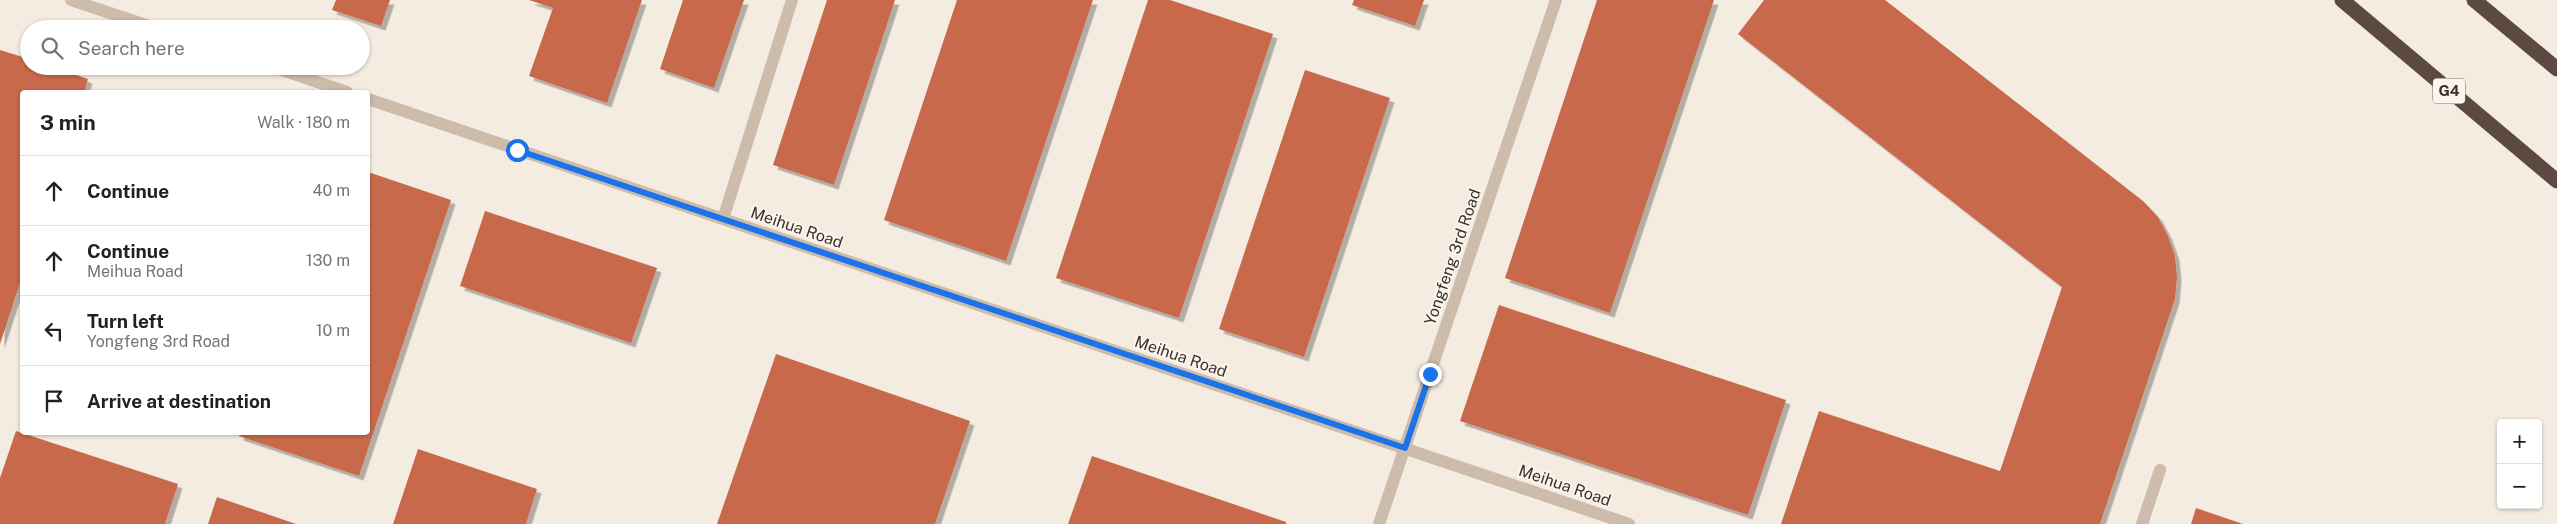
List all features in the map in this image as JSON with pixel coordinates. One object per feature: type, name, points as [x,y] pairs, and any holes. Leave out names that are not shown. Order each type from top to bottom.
[{"type":"highway","name":"G4","points":[[2342,0],[2557,181]]},
{"type":"highway","points":[[2474,0],[2557,70]]},
{"type":"street","points":[[71,0],[131,20]]},
{"type":"street","points":[[723,219],[792,0]]},
{"type":"street","name":"Yongfeng 3rd Road","points":[[1379,524],[1556,0]]},
{"type":"street","points":[[297,75],[341,90]]},
{"type":"street","name":"Meihua Road","points":[[370,100],[1629,524]]},
{"type":"street","points":[[2142,524],[2160,470]]},
{"type":"building","points":[[336,0],[390,0],[381,26],[370,22],[370,20],[363,20],[332,10]]},
{"type":"building","points":[[529,0],[642,0],[607,103],[529,76],[553,8]]},
{"type":"building","points":[[683,0],[744,0],[714,88],[660,69]]},
{"type":"building","points":[[827,0],[895,0],[834,185],[773,165]]},
{"type":"building","points":[[957,0],[1093,0],[1006,261],[884,220]]},
{"type":"building","points":[[1148,0],[1170,0],[1273,34],[1179,318],[1056,278]]},
{"type":"building","points":[[1354,0],[1424,0],[1415,26],[1352,5]]},
{"type":"building","points":[[1597,0],[1714,0],[1610,313],[1505,278]]},
{"type":"building","points":[[1764,0],[1885,0],[2143,201],[2158,217],[2168,236],[2175,256],[2177,277],[2175,299],[2100,524],[1781,524],[1819,411],[2000,471],[2062,287],[1738,34]]},
{"type":"building","points":[[0,50],[20,56],[20,75],[76,75],[88,79],[85,90],[20,90],[20,283],[0,344]]},
{"type":"building","points":[[1305,70],[1390,98],[1304,357],[1219,329]]},
{"type":"building","points":[[370,173],[451,200],[359,476],[239,436],[370,435]]},
{"type":"building","points":[[485,211],[657,268],[631,343],[460,286]]},
{"type":"building","points":[[1499,305],[1786,400],[1748,515],[1460,421]]},
{"type":"building","points":[[776,354],[970,421],[935,524],[717,524]]},
{"type":"building","points":[[16,431],[20,432],[20,435],[28,435],[178,484],[165,524],[0,524],[0,478]]},
{"type":"building","points":[[418,449],[537,489],[526,524],[393,524]]},
{"type":"building","points":[[1092,456],[1286,522],[1286,524],[1068,524]]},
{"type":"building","points":[[217,497],[296,524],[208,524]]},
{"type":"building","points":[[2196,508],[2243,524],[2191,524]]},
{"type":"route","points":[[517,150],[1405,448],[1430,374]]}]
